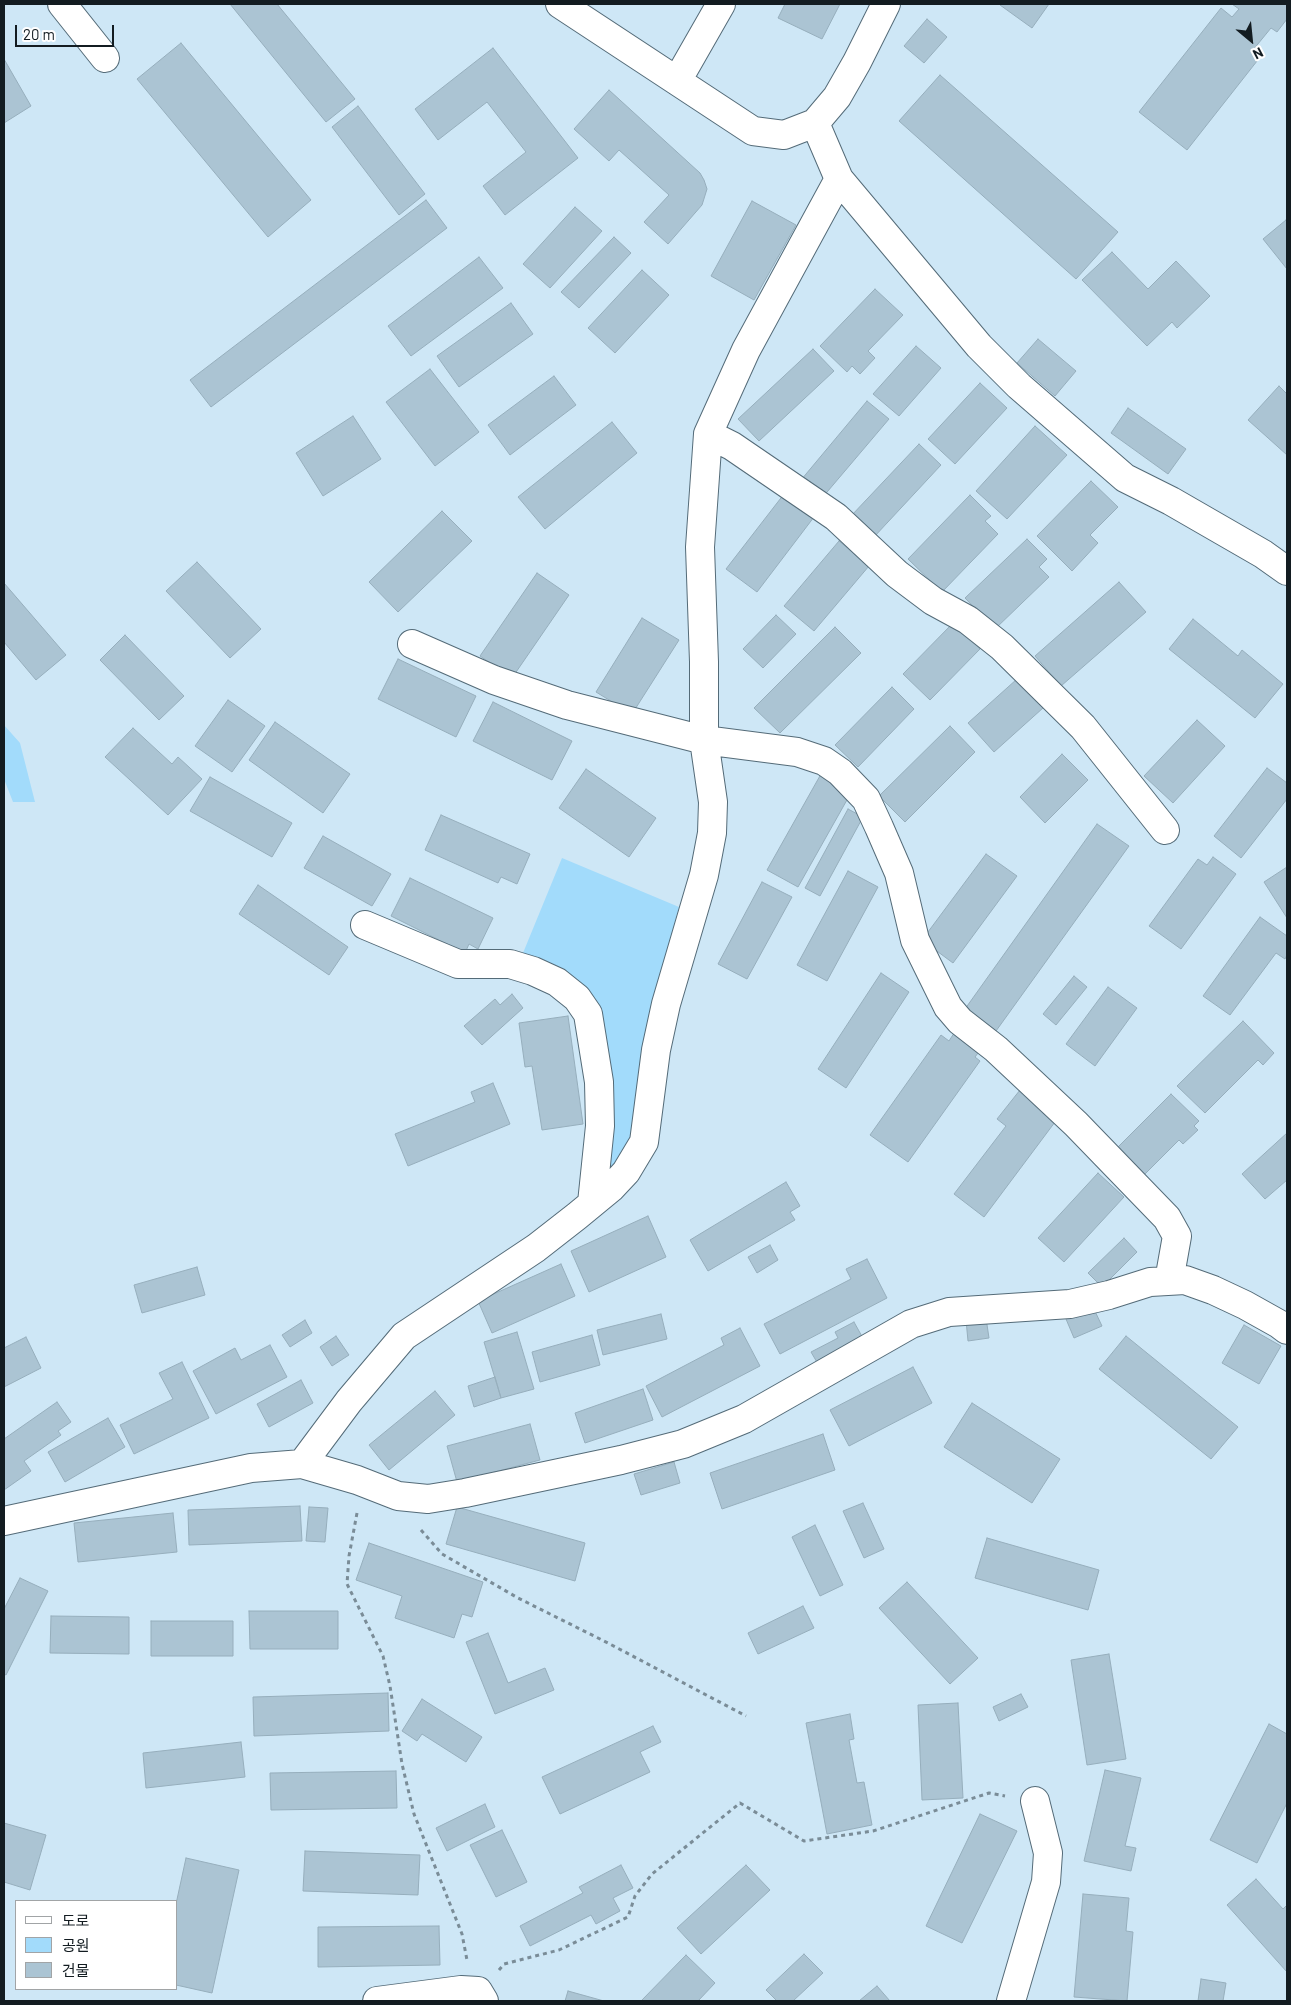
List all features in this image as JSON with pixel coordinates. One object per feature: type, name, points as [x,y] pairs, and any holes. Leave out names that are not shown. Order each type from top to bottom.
[{"type":"street","points":[[62,4],[105,58]]},
{"type":"street","points":[[560,4],[753,130],[784,135],[815,123],[837,97],[886,4]]},
{"type":"street","points":[[677,81],[721,4]]},
{"type":"street","points":[[815,123],[839,180],[978,346],[1026,392],[1125,478],[1263,554],[1287,571]]},
{"type":"street","points":[[302,1464],[366,1380],[404,1336],[536,1248],[592,1203],[626,1172],[644,1142],[656,1050],[666,1004],[704,875],[712,833],[713,802],[704,740],[704,662],[700,546],[708,434],[746,350],[839,180]]},
{"type":"street","points":[[708,434],[732,446],[836,517],[904,579],[933,601],[968,620],[1002,646],[1083,727],[1165,830]]},
{"type":"street","points":[[412,644],[494,680],[567,705],[704,740],[796,752],[824,761],[854,784],[866,799],[900,873],[915,940],[948,1007],[960,1021],[996,1049],[1076,1124],[1167,1218],[1178,1236],[1169,1281]]},
{"type":"street","points":[[365,925],[458,964],[510,964],[533,971],[557,982],[577,998],[588,1014],[599,1082],[600,1126],[592,1203]]},
{"type":"street","points":[[4,1521],[143,1493],[251,1468],[302,1464],[357,1480],[398,1496],[428,1499],[465,1493],[621,1460],[683,1444],[744,1419],[912,1324],[949,1312],[1070,1304],[1109,1295],[1150,1282],[1185,1280],[1213,1290],[1287,1330]]},
{"type":"street","points":[[1011,2001],[1046,1882],[1048,1853],[1035,1801]]},
{"type":"street","points":[[377,2001],[474,1994]]},
{"type":"path","points":[[357,1480],[358,1510],[349,1556],[347,1584],[383,1656],[390,1686],[402,1764],[414,1814],[462,1934],[474,1994]]},
{"type":"path","points":[[398,1496],[414,1521],[442,1554],[518,1598],[608,1642],[746,1716]]},
{"type":"path","points":[[474,1994],[504,1964],[559,1950],[628,1917],[635,1896],[652,1874],[740,1804],[804,1840],[873,1831],[988,1793],[1035,1801]]},
{"type":"green space","points":[[4,725],[20,743],[35,802],[13,802],[4,779]]},
{"type":"green space","points":[[562,858],[679,907],[655,995],[631,1148],[611,1169],[605,1164],[598,1008],[586,987],[563,972],[523,953]]},
{"type":"building","points":[[230,4],[277,4],[355,99],[326,122]]},
{"type":"building","points":[[785,4],[840,4],[822,39],[778,18]]},
{"type":"building","points":[[1000,4],[1049,4],[1032,28]]},
{"type":"building","points":[[1232,4],[1287,4],[1287,19],[1277,32],[1271,28],[1253,50],[1261,56],[1187,150],[1139,112],[1221,8],[1232,17],[1239,9]]},
{"type":"building","points":[[927,19],[947,37],[924,63],[904,46]]},
{"type":"building","points":[[181,43],[311,200],[268,237],[137,79]]},
{"type":"building","points":[[493,48],[578,158],[505,215],[483,186],[526,152],[487,102],[438,140],[415,109]]},
{"type":"building","points":[[4,59],[31,106],[4,123]]},
{"type":"building","points":[[940,75],[1118,232],[1076,279],[899,121]]},
{"type":"building","points":[[609,90],[700,173],[704,180],[707,189],[702,205],[668,244],[644,222],[669,195],[619,150],[609,161],[574,129]]},
{"type":"building","points":[[358,106],[425,194],[399,215],[332,127]]},
{"type":"building","points":[[426,200],[447,228],[211,407],[190,380]]},
{"type":"building","points":[[752,201],[796,225],[754,300],[711,276]]},
{"type":"building","points":[[575,207],[602,231],[550,288],[523,264]]},
{"type":"building","points":[[1287,221],[1287,269],[1263,239]]},
{"type":"building","points":[[614,237],[631,253],[579,308],[561,292]]},
{"type":"building","points":[[1112,252],[1148,289],[1176,261],[1210,296],[1177,328],[1172,322],[1147,346],[1082,280]]},
{"type":"building","points":[[479,257],[503,288],[411,356],[388,326]]},
{"type":"building","points":[[642,270],[669,295],[615,353],[588,328]]},
{"type":"building","points":[[875,289],[903,315],[868,351],[875,358],[860,374],[852,366],[847,372],[820,346]]},
{"type":"building","points":[[511,303],[533,334],[459,387],[437,356]]},
{"type":"building","points":[[1038,339],[1076,371],[1055,396],[1017,363]]},
{"type":"building","points":[[916,346],[941,368],[899,416],[873,394]]},
{"type":"building","points":[[813,349],[834,371],[759,441],[738,419]]},
{"type":"building","points":[[430,369],[479,432],[435,466],[386,402]]},
{"type":"building","points":[[554,376],[576,405],[510,455],[488,425]]},
{"type":"building","points":[[980,383],[1007,408],[955,464],[928,439]]},
{"type":"building","points":[[1279,386],[1287,394],[1287,455],[1248,420]]},
{"type":"building","points":[[867,401],[889,419],[822,498],[801,480]]},
{"type":"building","points":[[1128,408],[1186,449],[1168,474],[1111,433]]},
{"type":"building","points":[[353,416],[381,459],[323,496],[296,453]]},
{"type":"building","points":[[612,422],[637,453],[545,529],[518,497]]},
{"type":"building","points":[[1035,426],[1067,455],[1007,519],[976,491]]},
{"type":"building","points":[[919,444],[941,465],[874,537],[851,516]]},
{"type":"building","points":[[1091,481],[1118,507],[1090,535],[1098,543],[1072,571],[1037,536]]},
{"type":"building","points":[[784,494],[814,517],[757,592],[726,569]]},
{"type":"building","points":[[970,495],[991,516],[985,521],[998,534],[942,592],[908,559]]},
{"type":"building","points":[[442,511],[472,541],[398,612],[369,582]]},
{"type":"building","points":[[1027,539],[1047,559],[1039,567],[1049,577],[995,629],[965,598]]},
{"type":"building","points":[[839,541],[869,566],[814,631],[784,606]]},
{"type":"building","points":[[197,562],[261,629],[230,658],[166,591]]},
{"type":"building","points":[[537,573],[569,595],[512,678],[480,656]]},
{"type":"building","points":[[1119,582],[1146,612],[1061,686],[1035,656]]},
{"type":"building","points":[[4,583],[66,655],[36,680],[4,642]]},
{"type":"building","points":[[776,615],[796,634],[763,668],[743,649]]},
{"type":"building","points":[[642,618],[679,640],[632,714],[596,692]]},
{"type":"building","points":[[1193,619],[1238,656],[1242,650],[1283,684],[1255,718],[1169,649]]},
{"type":"building","points":[[953,623],[980,649],[930,700],[903,674]]},
{"type":"building","points":[[835,627],[861,653],[780,733],[754,708]]},
{"type":"building","points":[[125,635],[184,696],[159,720],[100,660]]},
{"type":"building","points":[[398,659],[476,696],[456,737],[378,699]]},
{"type":"building","points":[[1017,679],[1043,708],[994,752],[968,723]]},
{"type":"building","points":[[892,687],[914,709],[858,767],[835,745]]},
{"type":"building","points":[[228,700],[265,726],[232,772],[195,746]]},
{"type":"building","points":[[493,702],[572,741],[552,780],[473,741]]},
{"type":"building","points":[[1197,720],[1225,746],[1173,803],[1144,776]]},
{"type":"building","points":[[275,722],[350,774],[323,813],[249,760]]},
{"type":"building","points":[[950,726],[975,752],[905,822],[879,796]]},
{"type":"building","points":[[133,728],[172,764],[178,757],[202,779],[168,815],[105,757]]},
{"type":"building","points":[[1062,754],[1088,780],[1045,823],[1020,797]]},
{"type":"building","points":[[1267,768],[1287,783],[1287,799],[1241,858],[1214,836]]},
{"type":"building","points":[[586,769],[656,818],[629,857],[559,808]]},
{"type":"building","points":[[821,774],[852,791],[798,887],[767,870]]},
{"type":"building","points":[[210,777],[292,823],[272,857],[190,811]]},
{"type":"building","points":[[848,809],[863,817],[820,896],[805,888]]},
{"type":"building","points":[[441,815],[530,854],[517,884],[501,877],[498,883],[425,850]]},
{"type":"building","points":[[1097,824],[1129,846],[996,1031],[965,1009]]},
{"type":"building","points":[[323,836],[391,874],[372,906],[304,868]]},
{"type":"building","points":[[986,854],[1017,876],[953,963],[922,940]]},
{"type":"building","points":[[1213,857],[1236,874],[1181,949],[1149,926],[1198,859],[1207,865]]},
{"type":"building","points":[[1287,867],[1287,918],[1264,882]]},
{"type":"building","points":[[848,871],[878,887],[827,981],[797,965]]},
{"type":"building","points":[[410,878],[493,918],[478,949],[469,944],[465,953],[391,916]]},
{"type":"building","points":[[762,882],[792,897],[747,979],[718,964]]},
{"type":"building","points":[[258,885],[348,947],[329,975],[239,914]]},
{"type":"building","points":[[1260,917],[1287,936],[1287,955],[1285,959],[1276,953],[1230,1015],[1203,996]]},
{"type":"building","points":[[881,973],[909,992],[846,1088],[818,1069]]},
{"type":"building","points":[[1074,976],[1087,987],[1056,1025],[1043,1014]]},
{"type":"building","points":[[1108,987],[1137,1008],[1095,1066],[1066,1044]]},
{"type":"building","points":[[512,994],[523,1008],[482,1045],[464,1026],[495,999],[500,1005]]},
{"type":"building","points":[[568,1016],[583,1124],[542,1130],[532,1066],[525,1067],[519,1023]]},
{"type":"building","points":[[1243,1021],[1274,1053],[1263,1065],[1258,1060],[1205,1113],[1177,1086]]},
{"type":"building","points":[[956,1030],[981,1049],[975,1057],[980,1061],[908,1162],[870,1135],[941,1035],[949,1041]]},
{"type":"building","points":[[493,1083],[510,1124],[408,1166],[395,1134],[475,1102],[471,1092]]},
{"type":"building","points":[[1020,1090],[1058,1118],[984,1217],[954,1194],[1006,1126],[997,1119]]},
{"type":"building","points":[[1171,1094],[1199,1121],[1194,1126],[1198,1130],[1183,1144],[1179,1140],[1144,1175],[1117,1148]]},
{"type":"building","points":[[1287,1133],[1287,1180],[1265,1199],[1242,1174]]},
{"type":"building","points":[[1098,1173],[1124,1197],[1064,1262],[1038,1238]]},
{"type":"building","points":[[786,1182],[800,1206],[790,1212],[795,1220],[708,1271],[690,1240]]},
{"type":"building","points":[[648,1216],[666,1257],[589,1292],[571,1251]]},
{"type":"building","points":[[1124,1238],[1137,1252],[1102,1287],[1088,1273]]},
{"type":"building","points":[[770,1245],[778,1260],[757,1273],[748,1257]]},
{"type":"building","points":[[867,1259],[887,1298],[780,1354],[764,1324],[851,1279],[846,1269]]},
{"type":"building","points":[[561,1264],[575,1296],[492,1333],[478,1301]]},
{"type":"building","points":[[197,1267],[205,1295],[142,1313],[134,1285]]},
{"type":"building","points":[[1093,1307],[1102,1326],[1074,1338],[1066,1319]]},
{"type":"building","points":[[661,1314],[667,1339],[603,1355],[597,1330]]},
{"type":"building","points":[[986,1318],[989,1338],[968,1341],[966,1320]]},
{"type":"building","points":[[305,1320],[312,1333],[290,1347],[282,1335]]},
{"type":"building","points":[[854,1322],[864,1340],[818,1364],[811,1352],[838,1338],[835,1332]]},
{"type":"building","points":[[1244,1325],[1281,1346],[1259,1384],[1222,1363]]},
{"type":"building","points":[[740,1328],[760,1366],[662,1417],[646,1386],[724,1345],[721,1338]]},
{"type":"building","points":[[517,1332],[534,1389],[501,1398],[484,1342]]},
{"type":"building","points":[[592,1335],[600,1365],[540,1382],[532,1352]]},
{"type":"building","points":[[336,1336],[349,1355],[332,1366],[320,1347]]},
{"type":"building","points":[[1126,1336],[1238,1427],[1211,1459],[1099,1369]]},
{"type":"building","points":[[26,1337],[41,1368],[4,1387],[4,1348]]},
{"type":"building","points":[[270,1345],[287,1377],[216,1414],[193,1371],[235,1348],[241,1360]]},
{"type":"building","points":[[182,1362],[209,1418],[134,1454],[120,1425],[173,1399],[159,1373]]},
{"type":"building","points":[[913,1367],[932,1403],[849,1446],[830,1410]]},
{"type":"building","points":[[495,1377],[501,1398],[474,1407],[468,1386]]},
{"type":"building","points":[[301,1380],[313,1403],[269,1427],[257,1404]]},
{"type":"building","points":[[643,1389],[653,1420],[585,1443],[575,1413]]},
{"type":"building","points":[[435,1391],[455,1415],[389,1470],[369,1445]]},
{"type":"building","points":[[57,1402],[71,1422],[58,1431],[61,1435],[24,1461],[31,1471],[4,1490],[4,1439]]},
{"type":"building","points":[[972,1403],[1060,1459],[1032,1503],[944,1447]]},
{"type":"building","points":[[108,1418],[125,1447],[65,1482],[48,1452]]},
{"type":"building","points":[[530,1424],[540,1460],[457,1482],[447,1446]]},
{"type":"building","points":[[823,1434],[835,1470],[722,1509],[710,1473]]},
{"type":"building","points":[[674,1462],[680,1483],[641,1495],[634,1474]]},
{"type":"building","points":[[863,1503],[884,1549],[864,1558],[843,1511]]},
{"type":"building","points":[[300,1506],[302,1541],[189,1545],[188,1510]]},
{"type":"building","points":[[309,1507],[328,1508],[325,1542],[306,1541]]},
{"type":"building","points":[[457,1507],[585,1543],[575,1581],[446,1544]]},
{"type":"building","points":[[173,1513],[177,1552],[78,1562],[74,1523]]},
{"type":"building","points":[[815,1525],[843,1585],[820,1596],[792,1537]]},
{"type":"building","points":[[987,1538],[1099,1570],[1088,1610],[975,1578]]},
{"type":"building","points":[[369,1543],[483,1582],[472,1617],[462,1614],[454,1638],[395,1618],[402,1596],[356,1580]]},
{"type":"building","points":[[20,1578],[48,1591],[6,1675],[4,1674],[4,1609]]},
{"type":"building","points":[[907,1582],[978,1658],[950,1684],[879,1608]]},
{"type":"building","points":[[803,1606],[814,1628],[758,1654],[748,1633]]},
{"type":"building","points":[[249,1611],[338,1611],[338,1649],[250,1649]]},
{"type":"building","points":[[51,1616],[129,1617],[129,1654],[50,1653]]},
{"type":"building","points":[[151,1621],[233,1621],[233,1656],[151,1656]]},
{"type":"building","points":[[488,1633],[508,1683],[545,1668],[554,1690],[495,1714],[466,1642]]},
{"type":"building","points":[[1109,1654],[1126,1759],[1087,1765],[1071,1660]]},
{"type":"building","points":[[388,1693],[389,1731],[254,1736],[253,1697]]},
{"type":"building","points":[[1021,1694],[1028,1707],[999,1721],[993,1707]]},
{"type":"building","points":[[422,1699],[482,1737],[466,1762],[422,1734],[417,1741],[402,1731]]},
{"type":"building","points":[[958,1703],[963,1798],[922,1800],[918,1705]]},
{"type":"building","points":[[850,1714],[854,1739],[849,1740],[857,1783],[864,1782],[872,1825],[827,1834],[806,1723]]},
{"type":"building","points":[[1269,1724],[1287,1734],[1287,1803],[1257,1863],[1210,1840]]},
{"type":"building","points":[[653,1726],[661,1742],[640,1752],[650,1772],[560,1814],[542,1777]]},
{"type":"building","points":[[241,1742],[245,1777],[146,1788],[143,1753]]},
{"type":"building","points":[[1105,1770],[1141,1778],[1125,1846],[1136,1848],[1131,1871],[1084,1861]]},
{"type":"building","points":[[396,1771],[397,1808],[271,1810],[270,1773]]},
{"type":"building","points":[[485,1804],[495,1827],[447,1851],[436,1828]]},
{"type":"building","points":[[980,1814],[1017,1831],[962,1943],[926,1926]]},
{"type":"building","points":[[4,1823],[46,1835],[30,1890],[4,1882]]},
{"type":"building","points":[[502,1830],[527,1882],[496,1897],[470,1845]]},
{"type":"building","points":[[305,1851],[420,1855],[418,1895],[303,1891]]},
{"type":"building","points":[[186,1858],[239,1870],[212,1993],[178,1985],[177,1900]]},
{"type":"building","points":[[621,1865],[633,1888],[613,1898],[620,1911],[596,1924],[591,1915],[530,1946],[520,1926],[583,1893],[579,1887]]},
{"type":"building","points":[[746,1865],[770,1890],[701,1954],[677,1928]]},
{"type":"building","points":[[1256,1879],[1283,1909],[1287,1905],[1287,1972],[1227,1905]]},
{"type":"building","points":[[1083,1894],[1129,1898],[1126,1931],[1133,1932],[1127,2001],[1074,1997]]},
{"type":"building","points":[[439,1926],[440,1965],[318,1967],[318,1927]]},
{"type":"building","points":[[804,1954],[823,1973],[793,2001],[777,2001],[766,1990]]},
{"type":"building","points":[[686,1955],[715,1983],[698,2001],[641,2001]]},
{"type":"building","points":[[1201,1979],[1226,1983],[1223,2001],[1198,2001]]},
{"type":"building","points":[[877,1986],[890,2001],[859,2001]]},
{"type":"building","points":[[568,1991],[604,2001],[565,2001]]}]
